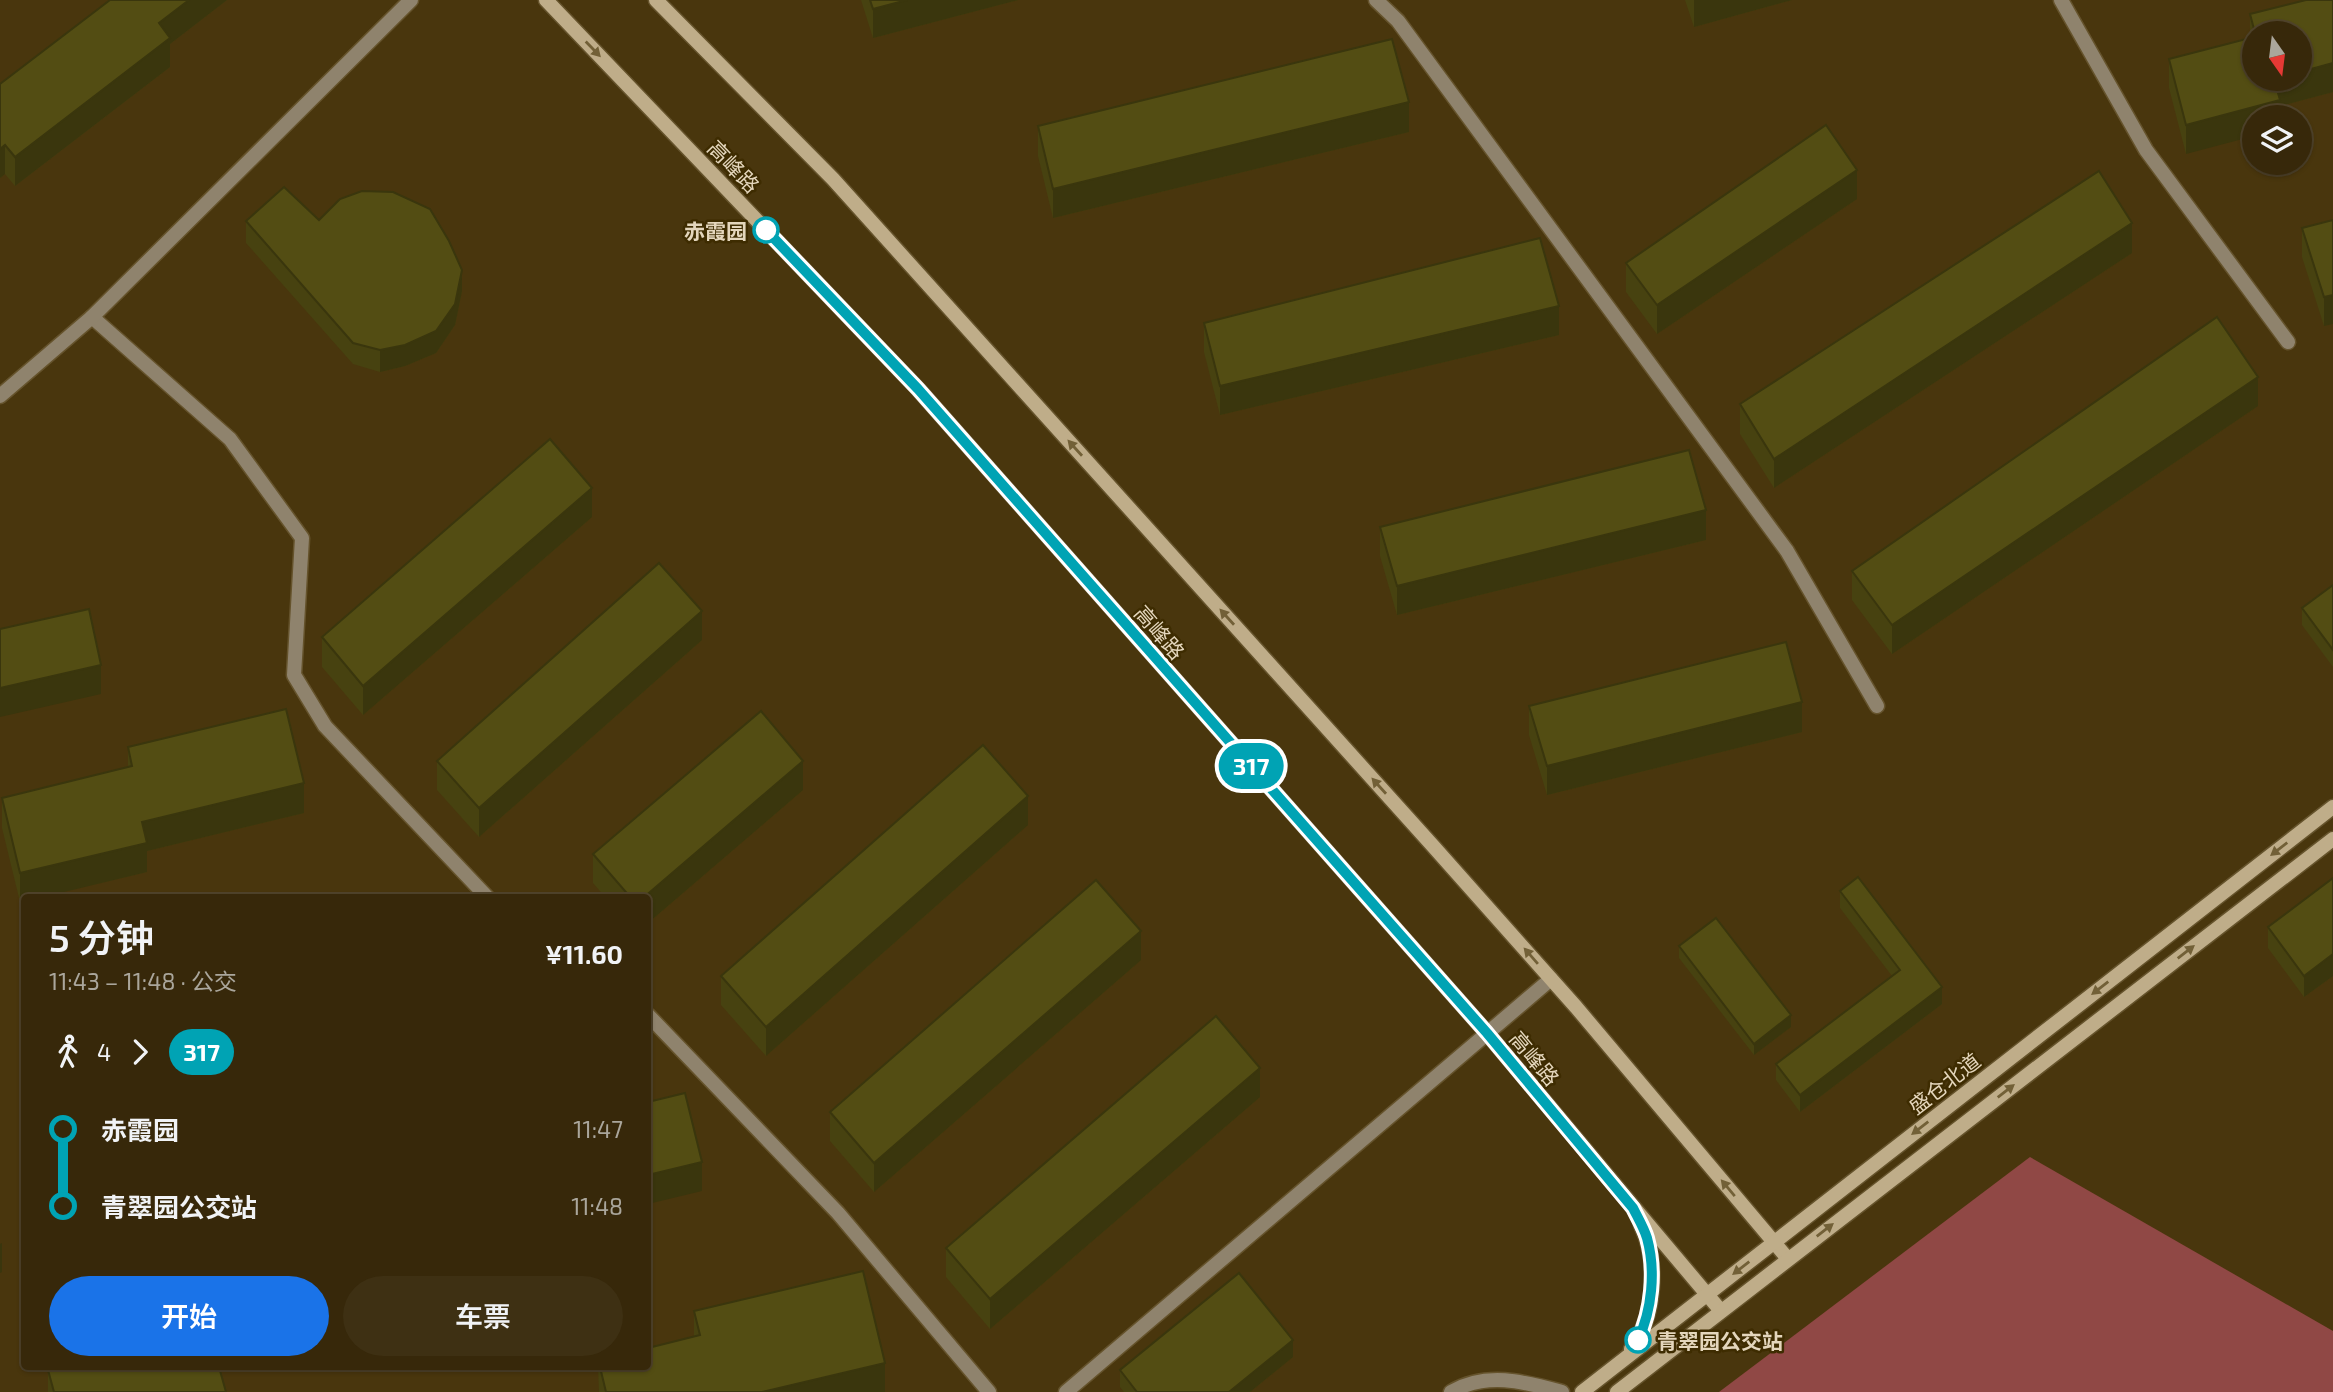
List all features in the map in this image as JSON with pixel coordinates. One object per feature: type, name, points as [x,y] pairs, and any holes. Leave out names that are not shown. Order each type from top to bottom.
[{"type":"main road","name":"高峰路","points":[[546,0],[918,389],[1487,1033],[1721,1311]]},
{"type":"main road","points":[[656,0],[833,179],[1551,979],[1788,1259]]},
{"type":"main road","name":"盛仓北道","points":[[1582,1392],[2333,807]]},
{"type":"main road","name":"盛仓北道","points":[[1616,1392],[2333,839]]},
{"type":"main road","points":[[1623,1360],[1646,1324],[1651,1291],[1651,1262],[1647,1237],[1633,1208]]},
{"type":"lane","points":[[0,396],[92,317],[411,0]]},
{"type":"lane","points":[[1376,0],[1398,21],[1787,551],[1877,706]]},
{"type":"lane","points":[[2061,0],[2146,150],[2288,342]]},
{"type":"lane","points":[[92,317],[230,439],[302,538],[294,676],[325,726],[484,894]]},
{"type":"lane","points":[[1066,1392],[1551,979]]},
{"type":"lane","points":[[651,1018],[838,1213],[989,1392]]},
{"type":"lane","points":[[1451,1392],[1459,1387],[1487,1380],[1503,1380],[1521,1381],[1562,1392]]},
{"type":"shaded area","points":[[2030,1157],[2333,1331],[2333,1392],[1719,1392]]},
{"type":"building","points":[[110,0],[189,0],[159,23],[170,38],[15,157],[5,145],[0,149],[0,84]]},
{"type":"building","points":[[870,0],[907,0],[873,9]]},
{"type":"building","points":[[2306,0],[2333,0],[2333,63],[2312,69],[2312,21],[2252,21],[2250,14]]},
{"type":"building","points":[[1392,39],[1409,102],[1053,189],[1038,126]]},
{"type":"building","points":[[2242,40],[2242,91],[2277,91],[2280,100],[2261,105],[2242,105],[2242,110],[2186,125],[2169,59]]},
{"type":"building","points":[[1826,125],[1857,170],[1657,305],[1626,263]]},
{"type":"building","points":[[2099,171],[2132,223],[1774,459],[1740,404]]},
{"type":"building","points":[[284,187],[319,220],[340,199],[362,191],[393,192],[430,209],[462,270],[455,304],[436,331],[405,345],[380,350],[353,343],[246,221]]},
{"type":"building","points":[[2333,220],[2333,295],[2324,297],[2302,228]]},
{"type":"building","points":[[1540,238],[1559,306],[1220,386],[1204,323]]},
{"type":"building","points":[[2217,317],[2258,377],[1892,625],[1852,571]]},
{"type":"building","points":[[550,439],[592,488],[363,686],[322,637]]},
{"type":"building","points":[[1689,450],[1706,510],[1397,586],[1380,527]]},
{"type":"building","points":[[659,563],[702,611],[479,808],[437,761]]},
{"type":"building","points":[[2333,585],[2333,650],[2302,608]]},
{"type":"building","points":[[89,609],[101,665],[0,688],[0,629]]},
{"type":"building","points":[[1786,642],[1802,702],[1547,766],[1529,706]]},
{"type":"building","points":[[286,709],[304,783],[142,822],[147,843],[20,873],[2,798],[132,766],[128,747]]},
{"type":"building","points":[[761,711],[803,761],[648,894],[628,894],[593,854]]},
{"type":"building","points":[[983,745],[1028,796],[766,1027],[721,976]]},
{"type":"building","points":[[1858,877],[1942,987],[1800,1095],[1776,1064],[1900,970],[1840,891]]},
{"type":"building","points":[[2333,878],[2333,954],[2304,976],[2268,927]]},
{"type":"building","points":[[1096,880],[1141,931],[874,1163],[830,1112]]},
{"type":"building","points":[[1716,918],[1791,1015],[1754,1044],[1679,946]]},
{"type":"building","points":[[1216,1016],[1260,1068],[990,1299],[946,1248]]},
{"type":"building","points":[[685,1093],[702,1162],[651,1174],[651,1101]]},
{"type":"building","points":[[863,1271],[885,1363],[762,1392],[606,1392],[601,1370],[651,1370],[651,1347],[700,1335],[694,1311]]},
{"type":"building","points":[[1239,1273],[1293,1340],[1229,1392],[1137,1392],[1120,1370]]},
{"type":"building","points":[[48,1370],[220,1370],[226,1392],[54,1392]]},
{"type":"bus line","name":"317","points":[[766,230],[918,389],[1487,1033],[1633,1208],[1647,1237],[1651,1262],[1649,1311],[1638,1340]]},
{"type":"place","name":"赤霞园","points":[[766,230]]},
{"type":"place","name":"青翠园公交站","points":[[1638,1340]]}]
